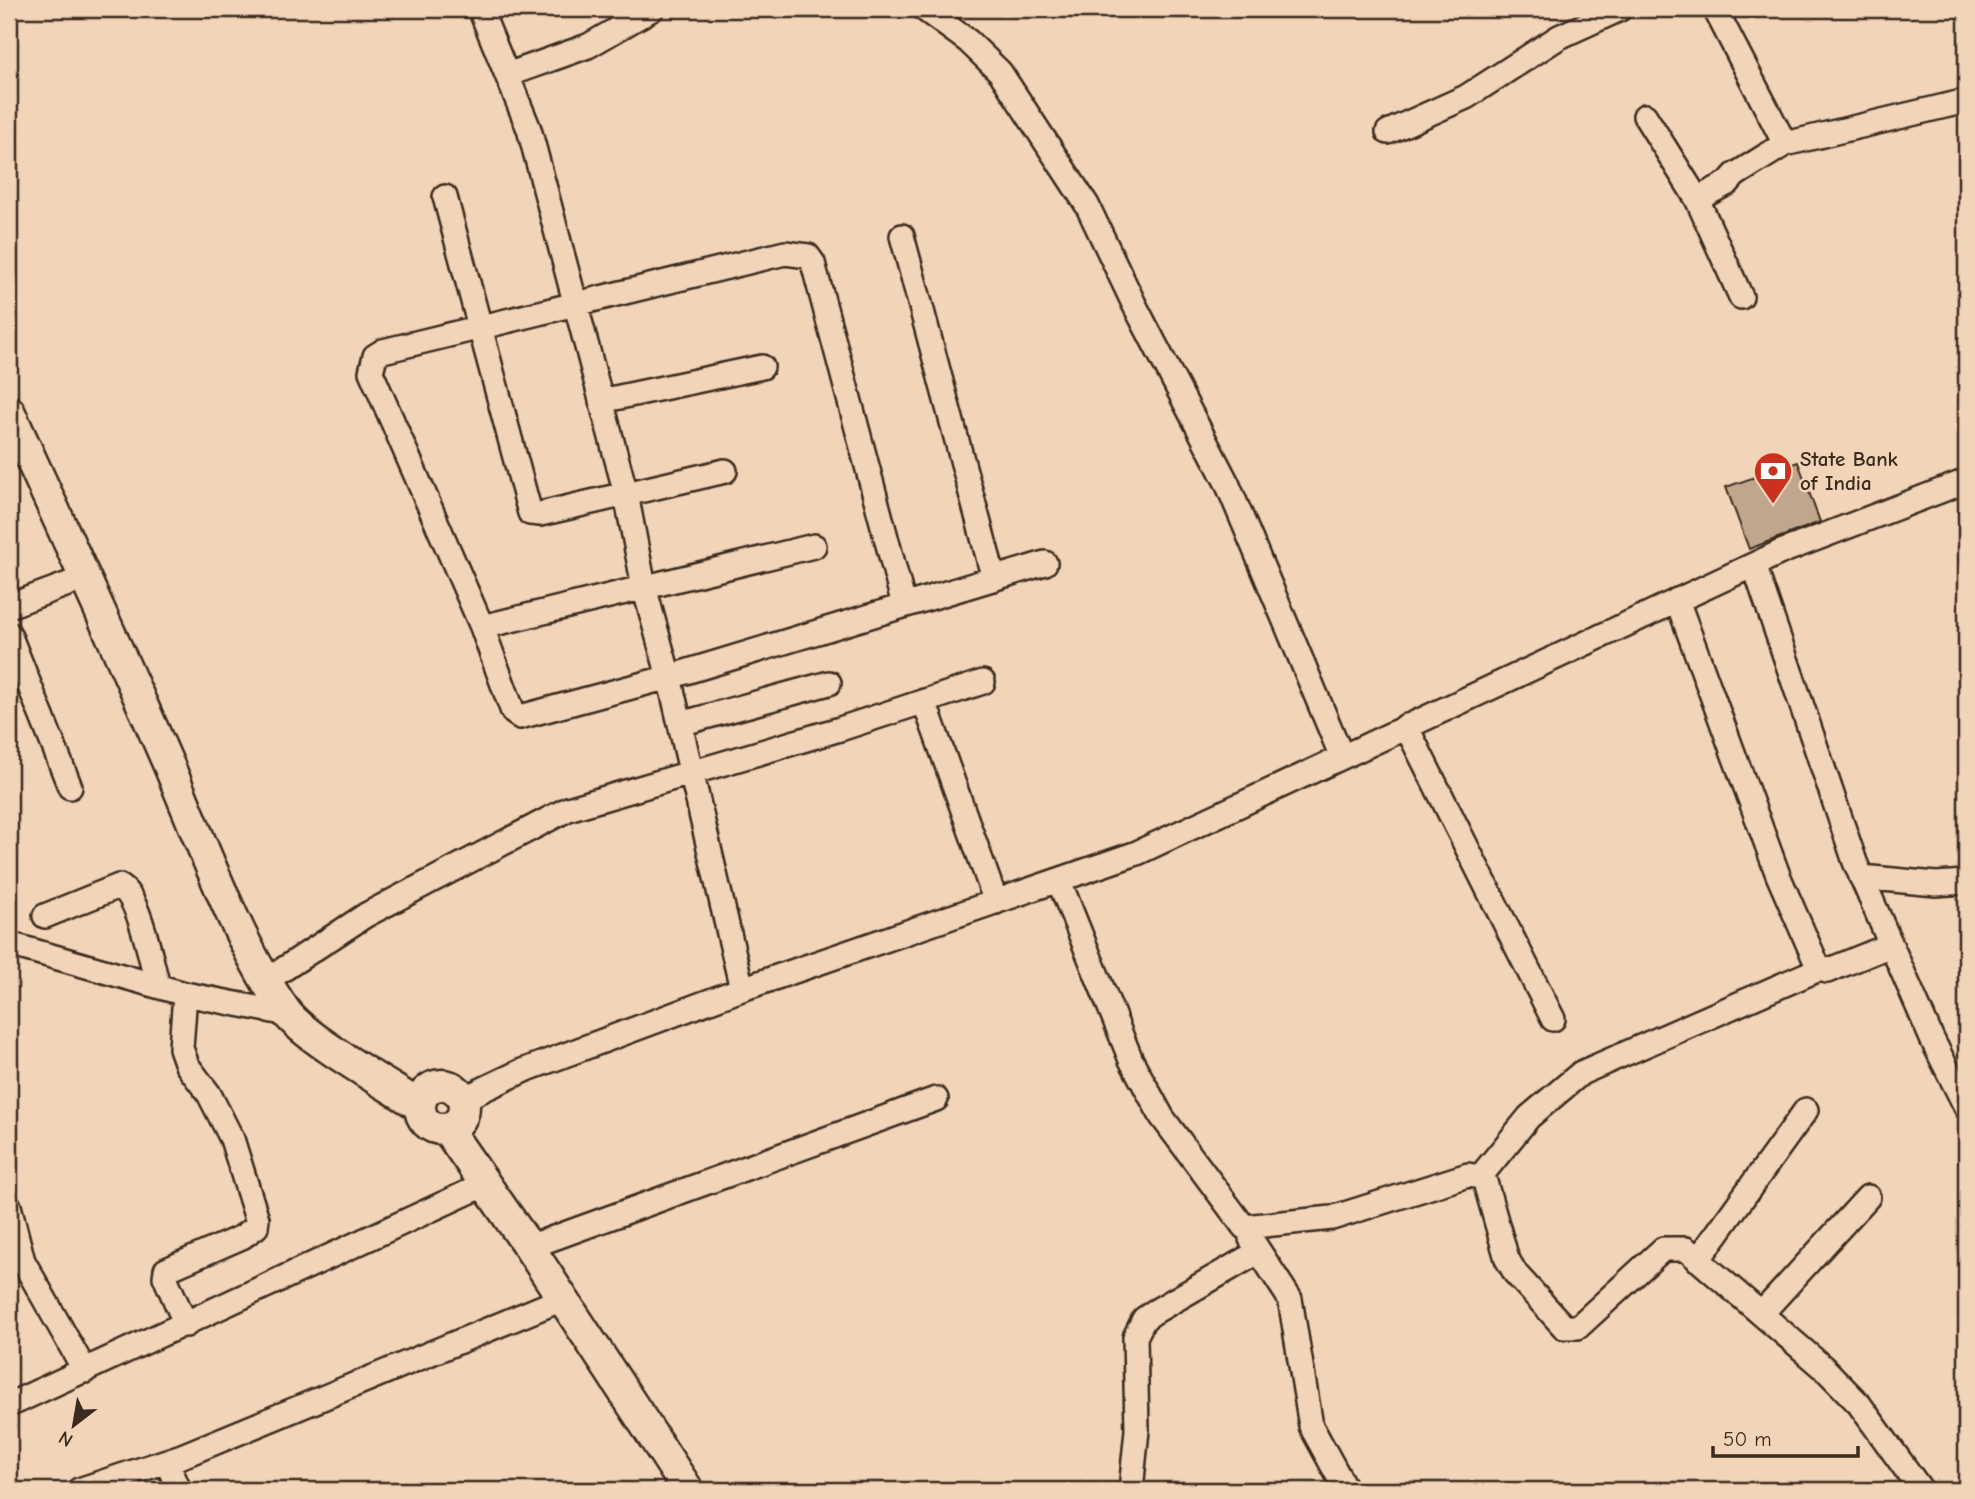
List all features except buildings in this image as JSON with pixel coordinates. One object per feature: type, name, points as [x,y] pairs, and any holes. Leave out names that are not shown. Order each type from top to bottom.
[{"type":"main road","points":[[9,411],[87,577],[235,918],[267,980],[288,1014],[309,1032],[420,1106],[425,1121],[438,1129],[447,1129],[462,1118],[463,1099],[453,1088],[438,1086],[426,1093],[420,1106]]},
{"type":"main road","points":[[447,1129],[688,1490]]},
{"type":"street","points":[[480,9],[528,129],[575,302],[626,494],[644,587],[669,677],[743,989]]},
{"type":"street","points":[[507,75],[588,46],[652,9]]},
{"type":"street","points":[[924,9],[968,41],[1000,72],[1087,205],[1134,304],[1227,483],[1342,757]]},
{"type":"street","points":[[1388,132],[1466,97],[1559,37],[1620,9]]},
{"type":"street","points":[[1715,9],[1784,144]]},
{"type":"street","points":[[1697,199],[1728,183],[1735,175],[1784,144],[1966,101]]},
{"type":"street","points":[[1645,117],[1697,199],[1741,297]]},
{"type":"street","points":[[445,197],[530,513],[540,514],[725,471]]},
{"type":"street","points":[[902,236],[994,579]]},
{"type":"street","points":[[904,605],[813,263],[808,256],[785,253],[479,326],[383,351],[375,356],[371,372],[482,627],[513,712],[520,717],[669,677],[1045,563]]},
{"type":"street","points":[[601,401],[762,367]]},
{"type":"street","points":[[463,1099],[522,1071],[743,989],[1137,853],[1754,565],[1966,481]]},
{"type":"street","points":[[482,627],[814,546]]},
{"type":"street","points":[[1754,565],[1861,877],[1966,1107]]},
{"type":"street","points":[[9,606],[87,577]]},
{"type":"street","points":[[1677,600],[1779,875],[1819,969]]},
{"type":"street","points":[[9,634],[70,787]]},
{"type":"street","points":[[267,980],[366,915],[568,809],[983,682]]},
{"type":"street","points":[[680,724],[830,683]]},
{"type":"street","points":[[924,701],[996,902]]},
{"type":"street","points":[[1406,726],[1553,1019]]},
{"type":"street","points":[[1861,877],[1936,884],[1966,882]]},
{"type":"street","points":[[1059,881],[1131,1060],[1163,1116],[1244,1227],[1290,1298],[1311,1426],[1346,1490]]},
{"type":"street","points":[[45,916],[119,886],[127,890],[135,906],[158,986]]},
{"type":"street","points":[[9,944],[186,994],[288,1014]]},
{"type":"street","points":[[1480,1177],[1529,1117],[1581,1073],[1819,969],[1827,971],[1891,945]]},
{"type":"street","points":[[186,994],[181,1048],[187,1065],[209,1094],[232,1139],[257,1219],[256,1227],[242,1237],[166,1270],[165,1277],[186,1325]]},
{"type":"street","points":[[528,1247],[936,1099]]},
{"type":"street","points":[[1699,1260],[1806,1110]]},
{"type":"street","points":[[1244,1227],[1332,1218],[1468,1175],[1480,1177],[1485,1182],[1507,1259],[1516,1274],[1564,1327],[1578,1327],[1663,1250],[1686,1249],[1824,1368],[1859,1404],[1921,1490]]},
{"type":"street","points":[[9,1405],[486,1184]]},
{"type":"street","points":[[1761,1314],[1868,1197]]},
{"type":"street","points":[[9,1206],[16,1264],[85,1371]]},
{"type":"street","points":[[1131,1490],[1137,1430],[1135,1337],[1139,1328],[1154,1312],[1258,1252]]},
{"type":"street","points":[[79,1490],[167,1462],[562,1299]]},
{"type":"street","points":[[167,1462],[180,1490]]},
{"type":"place","name":"State Bank of India","points":[[1773,505]]}]
